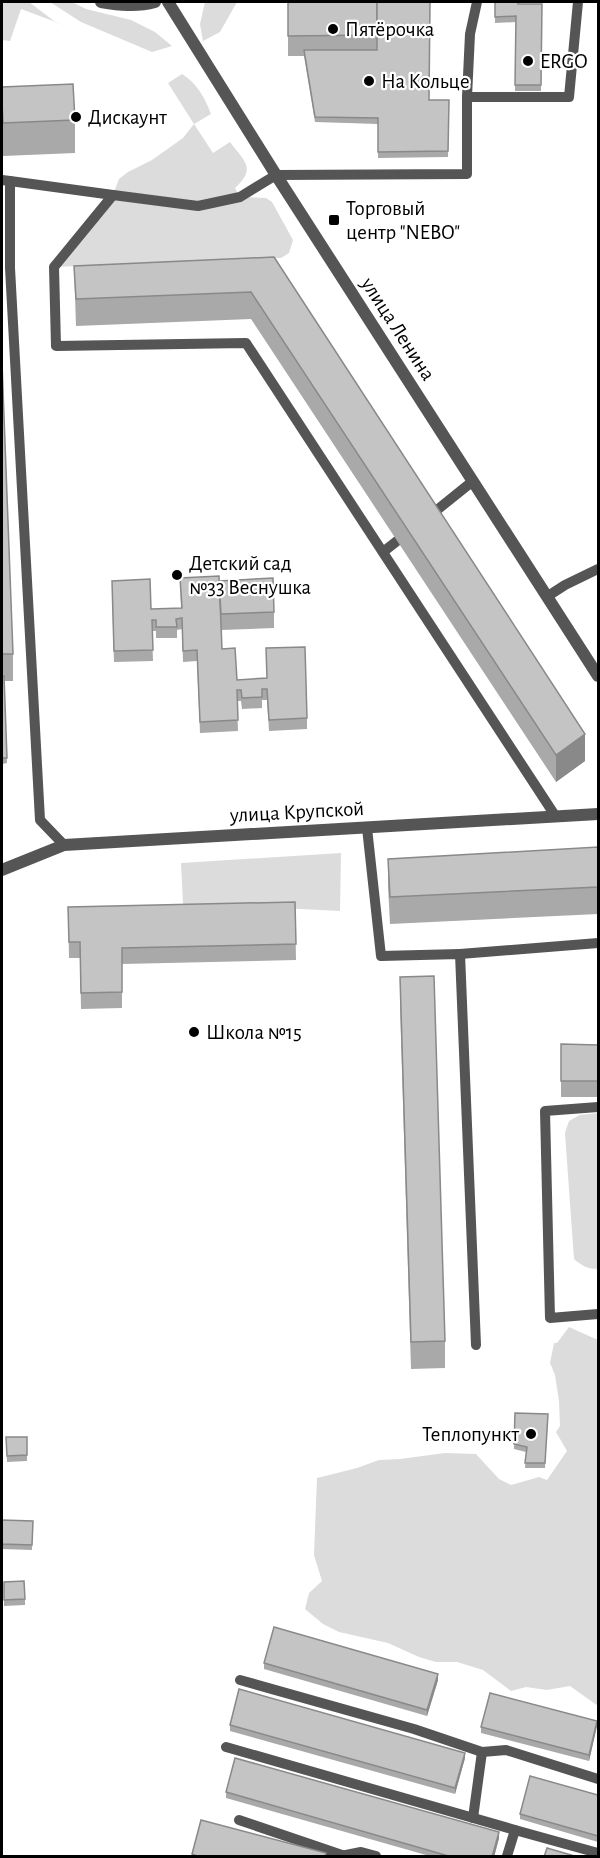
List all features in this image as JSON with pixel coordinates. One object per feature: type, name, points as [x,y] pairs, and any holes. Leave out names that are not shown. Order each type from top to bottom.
[{"type":"street","points":[[100,2],[116,5],[155,2]]},
{"type":"street","name":"улица Ленина","points":[[168,2],[276,175],[598,676]]},
{"type":"street","name":"улица Крупской","points":[[2,870],[64,845],[598,814]]},
{"type":"lane","points":[[64,845],[40,820],[6,181],[198,206],[240,197],[276,175],[467,174],[470,34],[477,2]]},
{"type":"lane","points":[[467,98],[569,97],[578,2]]},
{"type":"lane","points":[[113,195],[54,267],[56,346],[246,343],[556,817]]},
{"type":"lane","points":[[426,518],[474,481]]},
{"type":"lane","points":[[383,552],[397,541]]},
{"type":"lane","points":[[548,597],[565,585],[598,569]]},
{"type":"lane","points":[[367,828],[381,956],[460,954],[598,943]]},
{"type":"lane","points":[[460,954],[476,1345]]},
{"type":"lane","points":[[598,1107],[545,1111],[550,1318],[598,1314]]},
{"type":"lane","points":[[240,1680],[414,1729],[482,1752],[506,1750],[598,1779]]},
{"type":"lane","points":[[226,1747],[598,1853]]},
{"type":"lane","points":[[473,1818],[482,1752]]},
{"type":"lane","points":[[239,1820],[341,1856],[361,1852],[376,1857]]},
{"type":"lane","points":[[507,1857],[514,1830]]},
{"type":"shaded area","points":[[2,2],[29,2],[54,21],[72,28],[21,9],[10,41],[2,40]]},
{"type":"shaded area","points":[[50,2],[72,2],[86,9],[131,20],[155,32],[172,46],[152,52],[81,22]]},
{"type":"shaded area","points":[[205,2],[237,2],[220,32],[203,41],[200,24]]},
{"type":"shaded area","points":[[182,74],[200,91],[211,114],[194,124],[168,83]]},
{"type":"shaded area","points":[[194,124],[213,153],[230,142],[240,154],[247,170],[242,181],[235,188],[240,197],[266,198],[272,202],[293,240],[289,253],[281,258],[54,267],[113,195],[119,179],[152,160],[183,138]]},
{"type":"shaded area","points":[[341,853],[340,911],[262,907],[189,907],[183,904],[181,863]]},
{"type":"shaded area","points":[[598,1113],[598,1269],[585,1267],[574,1259],[565,1133],[569,1121],[580,1115]]},
{"type":"shaded area","points":[[569,1327],[598,1340],[598,1706],[570,1686],[547,1690],[526,1687],[511,1691],[483,1670],[457,1662],[436,1662],[388,1643],[339,1632],[323,1624],[305,1609],[309,1593],[322,1581],[314,1555],[317,1478],[379,1460],[445,1453],[476,1454],[499,1479],[511,1485],[539,1477],[547,1480],[567,1451],[556,1432],[560,1426],[559,1401],[555,1375],[550,1363],[554,1343],[557,1343]]},
{"type":"building","name":"Пятёрочка","points":[[288,2],[377,2],[377,35],[288,36]]},
{"type":"building","name":"На Кольце","points":[[377,2],[430,2],[429,100],[449,100],[448,151],[378,152],[378,118],[315,117],[304,50],[377,50]]},
{"type":"building","points":[[495,2],[542,4],[541,85],[515,85],[516,16],[495,17]]},
{"type":"building","points":[[73,84],[75,120],[3,123],[2,87]]},
{"type":"building","points":[[274,257],[585,734],[556,755],[251,292],[76,299],[74,266]]},
{"type":"building","points":[[2,363],[13,654],[2,654]]},
{"type":"building","points":[[219,576],[222,649],[235,648],[237,680],[267,678],[266,648],[305,647],[307,718],[269,720],[267,689],[262,689],[262,697],[242,698],[241,690],[237,690],[238,720],[200,722],[197,650],[183,651],[182,618],[176,619],[177,627],[156,627],[156,620],[152,620],[153,650],[114,651],[112,581],[150,579],[151,609],[182,608],[180,578]]},
{"type":"building","points":[[273,578],[274,612],[221,614],[219,581]]},
{"type":"building","points":[[2,676],[4,676],[7,758],[2,758]]},
{"type":"building","points":[[598,847],[598,887],[390,897],[388,859]]},
{"type":"building","points":[[295,902],[296,944],[122,948],[122,992],[81,993],[80,942],[69,942],[68,907]]},
{"type":"building","points":[[434,976],[445,1341],[411,1342],[400,977]]},
{"type":"building","points":[[561,1044],[598,1045],[598,1081],[561,1081]]},
{"type":"building","name":"Теплопункт","points":[[515,1413],[548,1414],[545,1463],[525,1463],[527,1447],[514,1444]]},
{"type":"building","points":[[6,1437],[27,1437],[27,1455],[7,1456]]},
{"type":"building","points":[[2,1520],[33,1521],[32,1545],[2,1544]]},
{"type":"building","points":[[24,1581],[25,1599],[4,1600],[4,1582]]},
{"type":"building","points":[[274,1627],[438,1674],[427,1710],[264,1663]]},
{"type":"building","points":[[239,1689],[465,1753],[455,1788],[230,1725]]},
{"type":"building","points":[[490,1693],[597,1721],[589,1755],[481,1727]]},
{"type":"building","points":[[235,1758],[499,1832],[492,1857],[452,1857],[226,1792]]},
{"type":"building","points":[[530,1776],[598,1795],[598,1836],[520,1814]]},
{"type":"building","points":[[201,1820],[326,1853],[325,1857],[200,1857],[192,1854]]},
{"type":"building","points":[[547,1848],[578,1857],[544,1857]]},
{"type":"place","name":"Пятёрочка","points":[[333,29]]},
{"type":"place","name":"ERGO","points":[[528,61]]},
{"type":"place","name":"На Кольце","points":[[369,81]]},
{"type":"place","name":"Дискаунт","points":[[76,117]]},
{"type":"place","name":"Торговый центр \"NEBO\"","points":[[334,220]]},
{"type":"place","name":"Детский сад №33 Веснушка","points":[[177,575]]},
{"type":"place","name":"Школа №15","points":[[194,1032]]},
{"type":"place","name":"Теплопункт","points":[[531,1434]]}]
